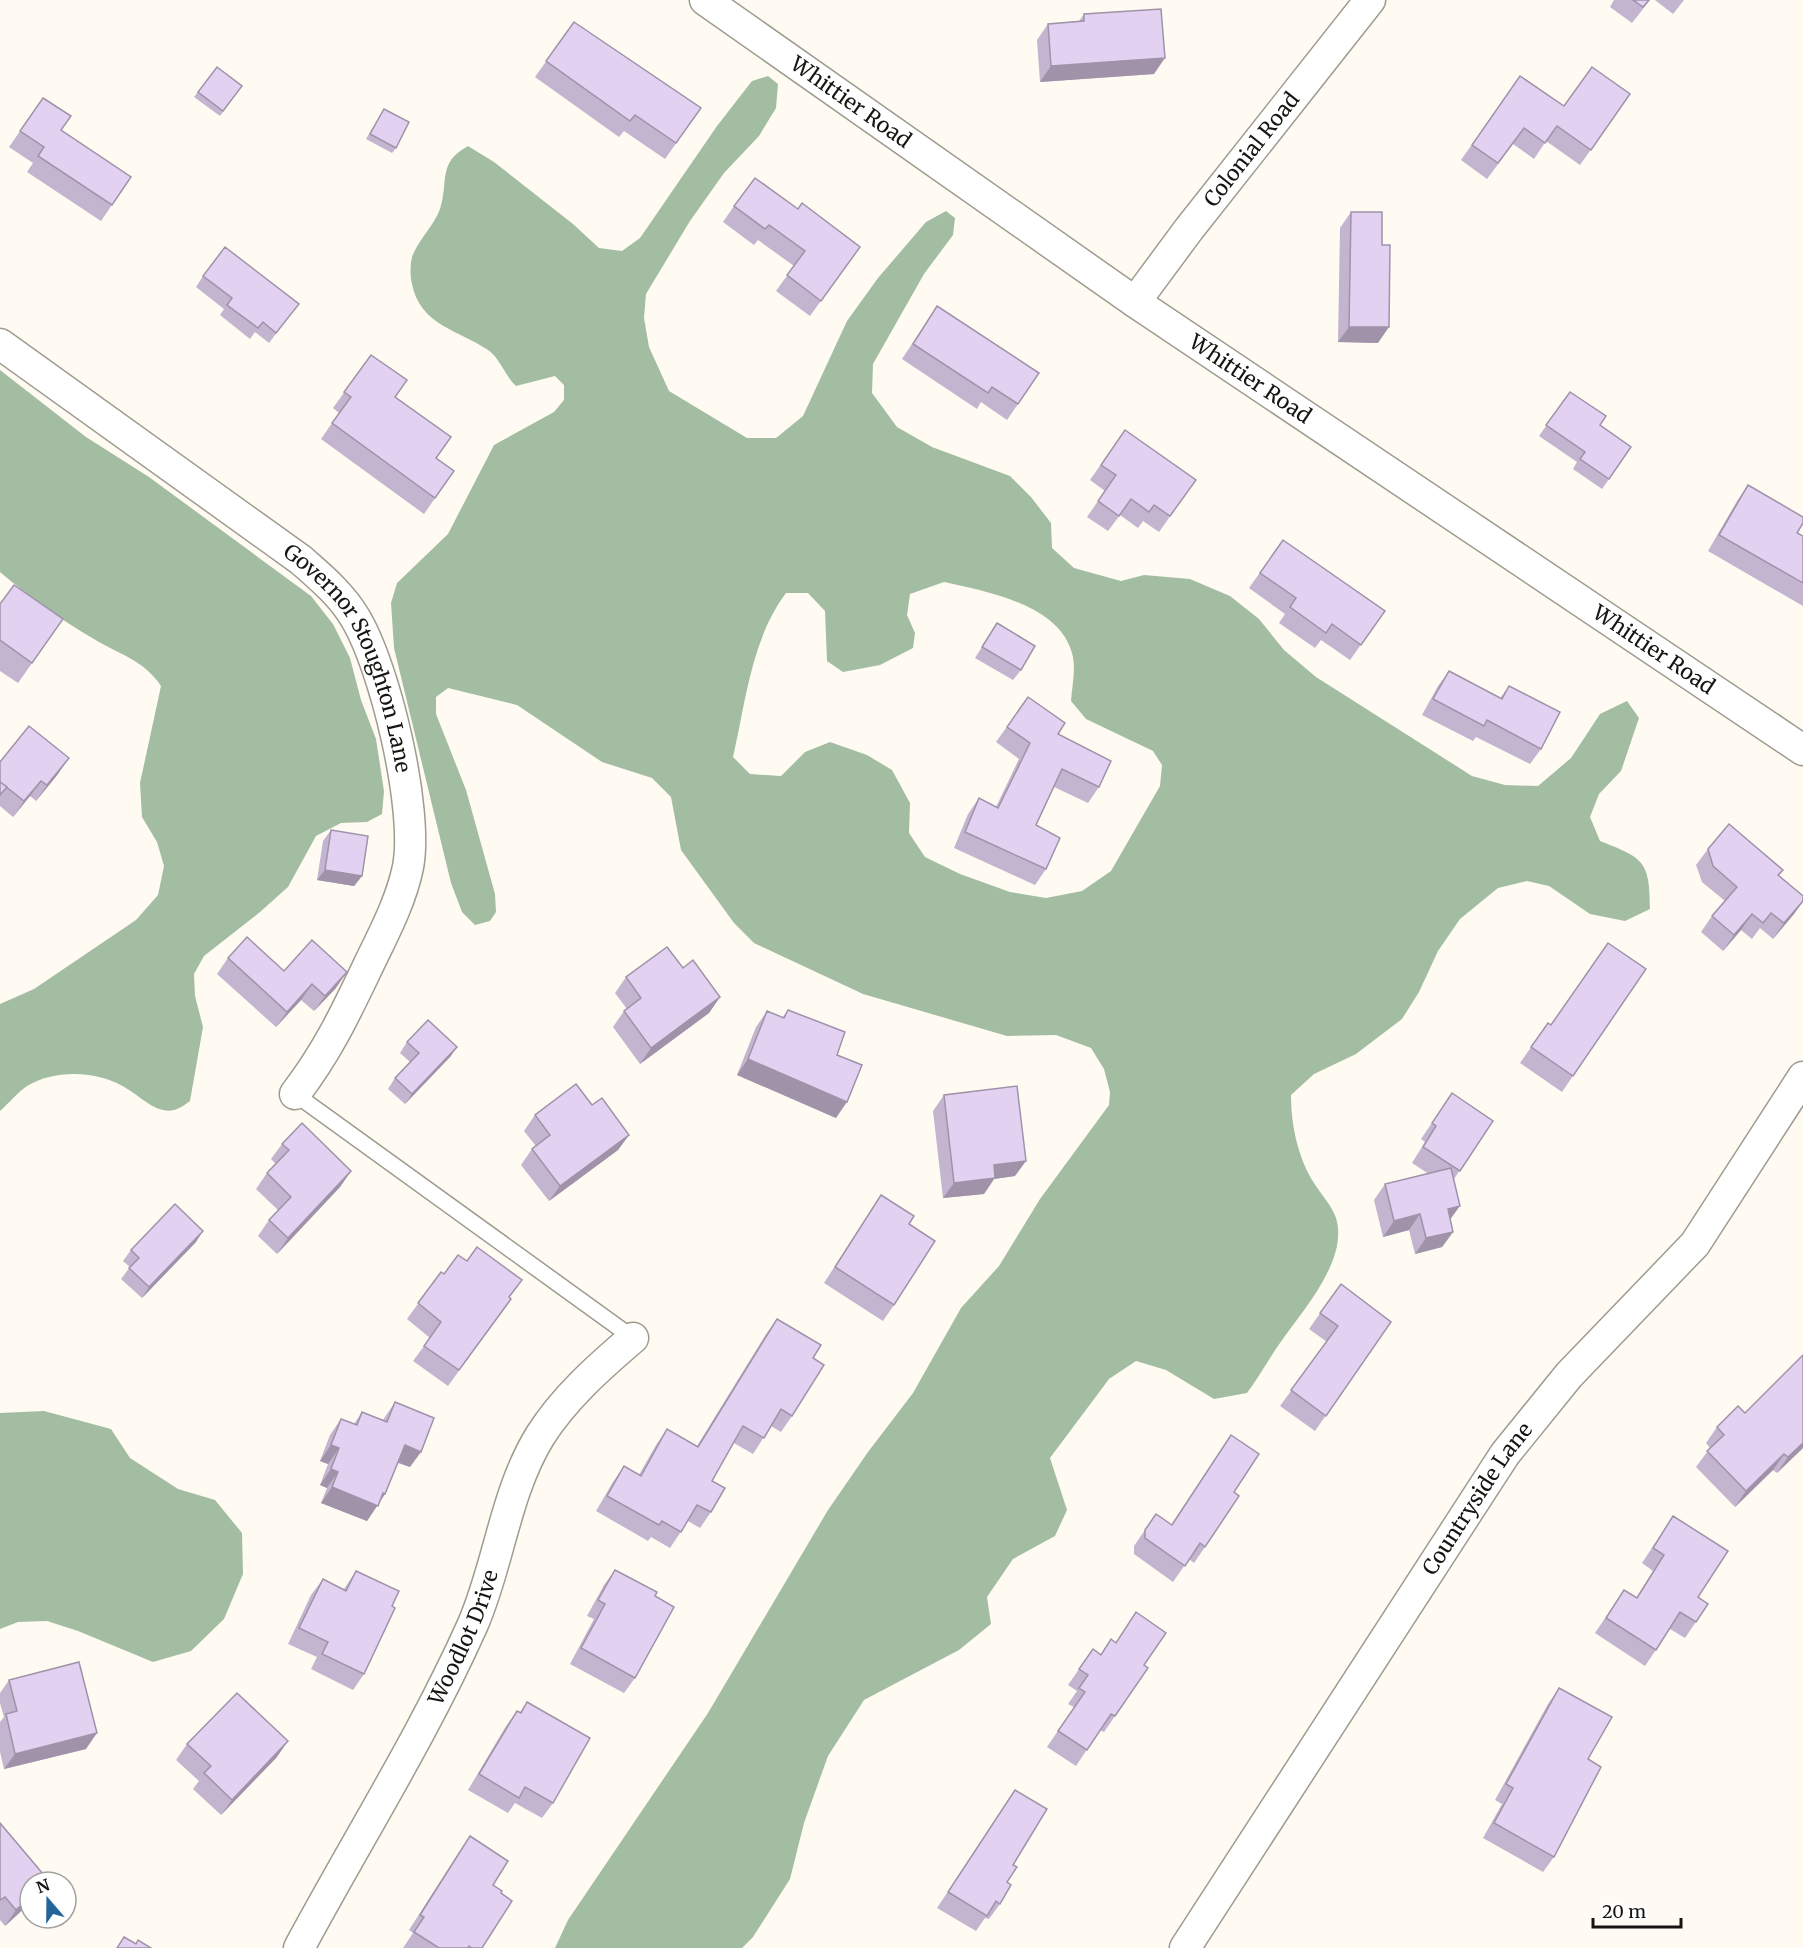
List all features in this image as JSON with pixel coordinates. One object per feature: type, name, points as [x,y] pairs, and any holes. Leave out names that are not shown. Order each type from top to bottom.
[{"type":"street","name":"Whittier Road","points":[[705,0],[1135,302],[1803,750]]},
{"type":"street","name":"Colonial Road","points":[[1135,302],[1189,229],[1370,0]]},
{"type":"street","name":"Governor Stoughton Lane","points":[[0,344],[307,565],[344,601],[355,617],[372,656],[403,776],[410,829],[409,864],[404,885],[388,925],[329,1046],[294,1094]]},
{"type":"street","name":"Countryside Lane","points":[[1185,1948],[1505,1454],[1569,1375],[1695,1244],[1803,1077]]},
{"type":"street","name":"Woodlot Drive","points":[[299,1948],[395,1778],[473,1624],[517,1488],[540,1437],[565,1403],[597,1369],[633,1338]]},
{"type":"lane","points":[[294,1094],[633,1338]]},
{"type":"green space","points":[[768,76],[778,84],[776,108],[759,136],[724,173],[690,221],[646,294],[644,318],[649,347],[669,391],[747,438],[776,438],[803,416],[847,321],[878,278],[926,222],[946,211],[955,218],[953,235],[924,274],[873,364],[872,393],[897,427],[932,447],[1010,476],[1031,497],[1051,523],[1052,548],[1074,568],[1121,581],[1144,575],[1190,579],[1230,596],[1259,619],[1284,650],[1316,677],[1472,776],[1505,785],[1538,786],[1571,758],[1600,714],[1627,701],[1639,718],[1621,771],[1599,794],[1590,817],[1600,841],[1635,857],[1646,870],[1650,909],[1625,921],[1590,914],[1549,886],[1527,881],[1498,888],[1460,919],[1438,951],[1419,992],[1402,1019],[1356,1054],[1314,1074],[1291,1095],[1292,1118],[1300,1152],[1308,1173],[1336,1218],[1338,1234],[1336,1251],[1330,1268],[1311,1300],[1247,1393],[1214,1399],[1166,1370],[1136,1361],[1109,1379],[1050,1458],[1067,1510],[1055,1536],[1013,1559],[987,1597],[991,1624],[959,1650],[864,1700],[828,1756],[804,1823],[790,1879],[753,1937],[742,1948],[555,1948],[568,1920],[708,1713],[828,1510],[913,1393],[961,1308],[999,1266],[1040,1199],[1109,1105],[1110,1092],[1104,1069],[1091,1048],[1056,1035],[1007,1036],[863,994],[754,943],[734,923],[681,850],[671,797],[652,778],[602,762],[517,705],[448,688],[436,697],[436,714],[466,790],[495,894],[496,912],[490,921],[475,925],[462,912],[451,883],[394,648],[391,603],[397,583],[448,534],[494,445],[554,412],[564,400],[564,385],[555,376],[516,386],[488,350],[432,318],[416,298],[411,278],[412,257],[440,209],[448,166],[458,152],[468,146],[494,162],[573,224],[599,248],[622,251],[640,238],[717,126],[752,81]],"holes":[[[944,582],[1017,602],[1051,621],[1063,634],[1073,656],[1071,701],[1086,719],[1153,751],[1162,765],[1160,786],[1111,871],[1082,891],[1046,898],[1010,892],[960,874],[925,857],[909,833],[910,803],[892,770],[867,755],[830,742],[805,752],[781,776],[750,774],[733,757],[757,651],[774,611],[786,593],[808,593],[825,611],[827,661],[843,672],[880,665],[913,648],[915,633],[907,615],[910,594]]]},
{"type":"green space","points":[[0,370],[86,437],[149,477],[311,596],[333,624],[350,658],[361,700],[376,739],[384,791],[382,814],[367,822],[341,823],[316,836],[288,887],[204,956],[194,974],[195,996],[203,1027],[190,1101],[174,1110],[156,1108],[129,1090],[105,1079],[65,1074],[39,1080],[27,1086],[0,1111],[0,1004],[34,989],[136,920],[158,895],[164,866],[157,842],[142,817],[140,783],[161,686],[139,664],[69,624],[0,572]]},
{"type":"green space","points":[[44,1411],[111,1429],[130,1458],[178,1489],[215,1500],[242,1533],[243,1574],[224,1619],[191,1651],[153,1662],[78,1631],[47,1621],[18,1622],[0,1629],[0,1413]]},
{"type":"building","points":[[1633,0],[1649,0],[1643,7]]},
{"type":"building","points":[[1161,9],[1165,58],[1051,66],[1048,24],[1084,21],[1084,14]]},
{"type":"building","points":[[574,22],[701,108],[676,143],[635,115],[630,121],[546,61]]},
{"type":"building","points":[[217,67],[242,86],[223,111],[198,92]]},
{"type":"building","points":[[1592,67],[1630,94],[1591,150],[1557,126],[1545,143],[1524,128],[1498,163],[1472,145],[1520,76],[1564,106]]},
{"type":"building","points":[[43,98],[71,116],[61,130],[131,177],[112,205],[38,156],[44,147],[20,131]]},
{"type":"building","points":[[384,109],[409,122],[396,148],[370,134]]},
{"type":"building","points":[[755,178],[798,209],[802,203],[860,247],[821,301],[787,275],[805,251],[769,225],[765,229],[734,206]]},
{"type":"building","points":[[1351,212],[1382,212],[1382,245],[1390,245],[1389,327],[1349,327]]},
{"type":"building","points":[[225,247],[299,304],[276,333],[263,322],[258,328],[227,305],[232,298],[203,276]]},
{"type":"building","points":[[937,306],[1039,373],[1018,404],[992,387],[988,393],[913,344]]},
{"type":"building","points":[[371,355],[407,380],[395,397],[451,437],[436,458],[454,471],[435,498],[332,423],[351,397],[344,392]]},
{"type":"building","points":[[1570,392],[1606,416],[1600,425],[1631,447],[1609,479],[1580,459],[1585,452],[1546,425]]},
{"type":"building","points":[[1125,430],[1196,480],[1170,516],[1154,505],[1149,512],[1131,499],[1119,516],[1098,501],[1116,475],[1101,465]]},
{"type":"building","points":[[1748,485],[1803,517],[1803,523],[1797,533],[1803,536],[1803,583],[1719,535]]},
{"type":"building","points":[[1283,540],[1385,611],[1361,645],[1332,624],[1326,633],[1290,607],[1296,598],[1260,573]]},
{"type":"building","points":[[14,585],[63,619],[32,663],[0,640],[0,604]]},
{"type":"building","points":[[997,623],[1035,646],[1021,670],[982,647]]},
{"type":"building","points":[[1449,671],[1502,699],[1509,686],[1560,712],[1541,749],[1487,720],[1484,726],[1433,699]]},
{"type":"building","points":[[1028,697],[1065,723],[1058,734],[1111,761],[1099,787],[1062,769],[1036,825],[1060,838],[1046,869],[965,832],[979,798],[998,808],[1030,743],[1007,727]]},
{"type":"building","points":[[29,726],[69,758],[47,785],[41,781],[24,801],[0,782],[0,762]]},
{"type":"building","points":[[0,782],[7,787],[0,795]]},
{"type":"building","points":[[1729,824],[1783,870],[1778,875],[1803,896],[1803,901],[1784,923],[1771,913],[1763,923],[1752,914],[1734,935],[1712,916],[1737,887],[1713,866],[1708,849]]},
{"type":"building","points":[[331,830],[368,836],[362,876],[325,870]]},
{"type":"building","points":[[247,937],[284,971],[312,940],[347,972],[325,996],[312,984],[287,1012],[228,958]]},
{"type":"building","points":[[1608,943],[1646,969],[1573,1076],[1531,1047],[1548,1023],[1551,1025]]},
{"type":"building","points":[[667,947],[683,968],[693,960],[720,997],[651,1048],[624,1011],[641,998],[626,977]]},
{"type":"building","points":[[788,1010],[845,1032],[837,1055],[862,1065],[847,1102],[748,1059],[767,1011],[784,1018]]},
{"type":"building","points":[[428,1020],[457,1047],[412,1094],[395,1078],[419,1053],[407,1042]]},
{"type":"building","points":[[576,1084],[592,1105],[602,1098],[629,1135],[560,1186],[532,1149],[550,1135],[535,1115]]},
{"type":"building","points":[[1017,1086],[1026,1161],[994,1165],[995,1178],[954,1183],[944,1095]]},
{"type":"building","points":[[1452,1093],[1493,1121],[1460,1171],[1423,1147],[1436,1126],[1432,1123]]},
{"type":"building","points":[[302,1123],[351,1171],[288,1238],[269,1220],[291,1197],[267,1173],[289,1150],[282,1144]]},
{"type":"building","points":[[1451,1168],[1460,1206],[1448,1209],[1453,1232],[1426,1238],[1420,1214],[1394,1221],[1385,1184]]},
{"type":"building","points":[[881,1195],[914,1216],[909,1224],[935,1241],[894,1305],[835,1267]]},
{"type":"building","points":[[175,1204],[203,1231],[149,1287],[129,1268],[139,1258],[131,1250]]},
{"type":"building","points":[[477,1247],[522,1280],[509,1297],[511,1299],[459,1370],[424,1346],[441,1322],[418,1303],[441,1272],[444,1274],[458,1255],[467,1261]]},
{"type":"building","points":[[1341,1284],[1391,1322],[1326,1416],[1291,1390],[1338,1326],[1320,1313]]},
{"type":"building","points":[[777,1319],[821,1345],[813,1358],[824,1365],[792,1416],[781,1409],[764,1438],[743,1426],[712,1481],[725,1488],[711,1512],[697,1505],[681,1532],[662,1521],[659,1525],[607,1496],[624,1466],[641,1476],[667,1429],[698,1447]]},
{"type":"building","points":[[1803,1355],[1803,1443],[1788,1457],[1784,1454],[1746,1491],[1707,1451],[1724,1435],[1717,1427],[1738,1406],[1745,1413]]},
{"type":"building","points":[[395,1402],[434,1418],[421,1452],[405,1445],[378,1506],[332,1487],[338,1472],[331,1469],[339,1448],[331,1445],[341,1419],[357,1425],[362,1412],[387,1422]]},
{"type":"building","points":[[1231,1435],[1259,1454],[1234,1492],[1239,1496],[1205,1547],[1200,1543],[1185,1566],[1145,1538],[1145,1530],[1156,1514],[1172,1525]]},
{"type":"building","points":[[1673,1516],[1728,1551],[1698,1597],[1708,1604],[1696,1622],[1680,1612],[1656,1650],[1606,1618],[1624,1590],[1637,1598],[1664,1555],[1653,1548]]},
{"type":"building","points":[[615,1570],[657,1592],[655,1596],[674,1607],[635,1678],[581,1648],[605,1604],[598,1600]]},
{"type":"building","points":[[356,1571],[399,1591],[392,1606],[395,1608],[364,1674],[322,1654],[328,1642],[299,1628],[323,1579],[346,1591]]},
{"type":"building","points":[[1136,1612],[1166,1633],[1144,1665],[1148,1668],[1115,1716],[1111,1714],[1087,1750],[1058,1731],[1085,1692],[1079,1688],[1088,1675],[1079,1669],[1093,1649],[1101,1655],[1111,1639],[1116,1643]]},
{"type":"building","points":[[79,1662],[97,1733],[15,1754],[6,1714],[17,1711],[9,1680]]},
{"type":"building","points":[[1559,1688],[1612,1717],[1588,1759],[1601,1767],[1554,1857],[1494,1823],[1513,1788],[1506,1784]]},
{"type":"building","points":[[237,1693],[288,1741],[232,1800],[204,1773],[211,1766],[187,1744]]},
{"type":"building","points":[[527,1702],[590,1738],[553,1803],[525,1787],[519,1798],[479,1774],[517,1711],[521,1713]]},
{"type":"building","points":[[1015,1790],[1047,1809],[1013,1865],[1017,1867],[1007,1882],[1011,1885],[1000,1904],[996,1901],[987,1916],[948,1892]]},
{"type":"building","points":[[0,1823],[40,1870],[18,1870],[18,1908],[16,1910],[5,1897],[0,1900]]},
{"type":"building","points":[[470,1836],[508,1861],[493,1885],[512,1901],[482,1948],[469,1946],[468,1948],[439,1948],[414,1932],[424,1917],[420,1915]]},
{"type":"building","points":[[124,1937],[136,1944],[138,1940],[151,1948],[117,1948]]}]
